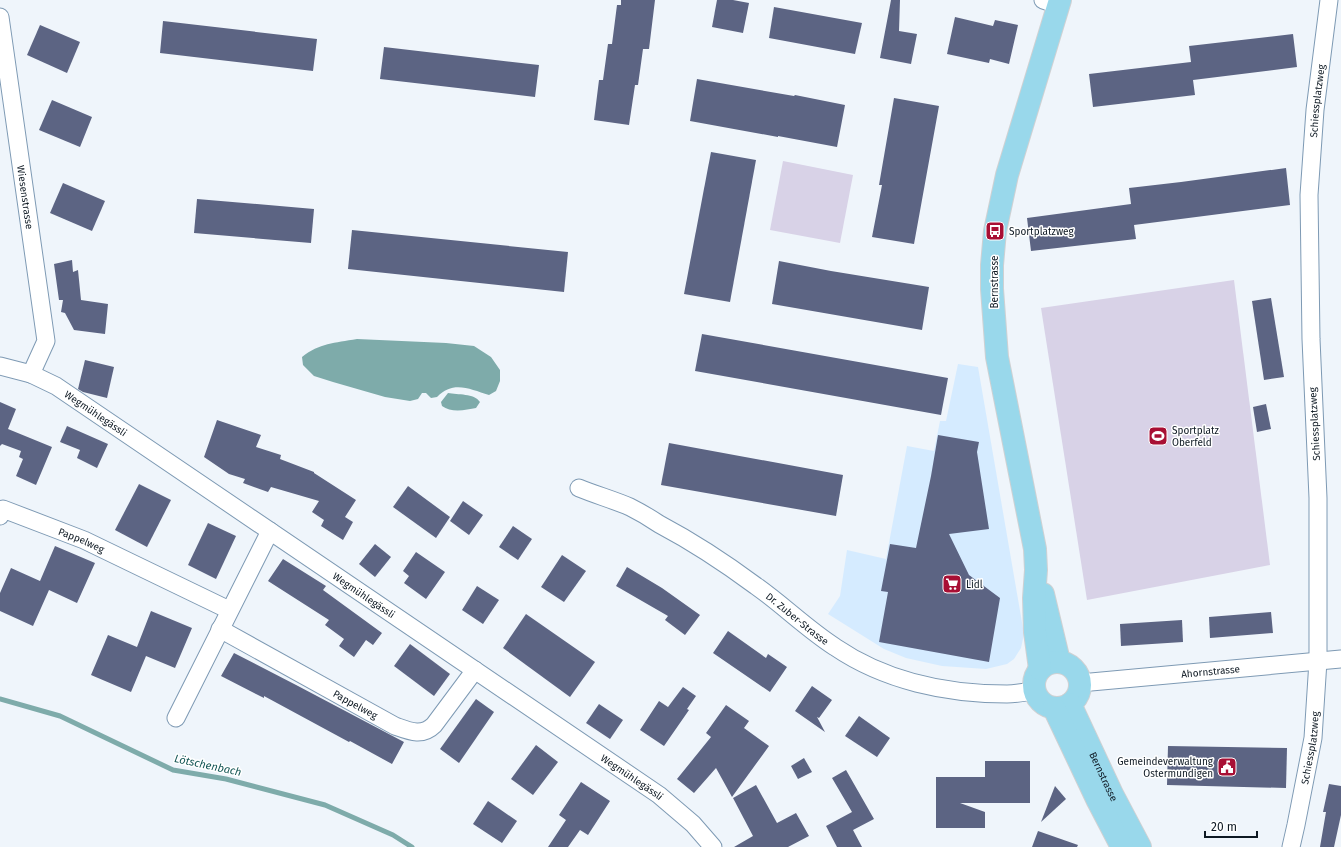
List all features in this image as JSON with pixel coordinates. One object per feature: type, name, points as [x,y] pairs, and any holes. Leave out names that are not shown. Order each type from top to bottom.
[{"type":"main road","name":"Bernstrasse","points":[[1049,665],[1035,632],[1035,549],[997,357],[992,289],[992,266],[996,231],[1006,175],[1054,2]]},
{"type":"main road","points":[[1066,664],[1075,671],[1080,683],[1079,690],[1075,698],[1062,706],[1047,706],[1041,702],[1034,692],[1035,677],[1049,665],[1066,664]]},
{"type":"main road","name":"Bernstrasse","points":[[1062,706],[1098,802],[1122,847]]},
{"type":"main road","name":"Bernstrasse","points":[[1062,706],[1140,847]]},
{"type":"street","name":"Schiessplatzweg","points":[[1291,847],[1313,738],[1318,662],[1318,498],[1311,339],[1309,195],[1315,110],[1329,0]]},
{"type":"street","name":"Wiesenstrasse","points":[[0,17],[46,341],[31,374]]},
{"type":"street","name":"Wegmühlegässli","points":[[0,366],[31,374],[56,386],[659,795],[693,824],[713,847]]},
{"type":"street","name":"Dr. Zuber-Strasse","points":[[579,488],[631,507],[692,542],[756,586],[835,647],[875,669],[896,678],[918,684],[965,692],[1008,694],[1034,692]]},
{"type":"street","name":"Pappelweg","points":[[0,516],[3,509],[84,540],[229,610]]},
{"type":"street","points":[[176,718],[270,531]]},
{"type":"street","name":"Pappelweg","points":[[220,629],[395,726],[412,731],[423,732],[430,729],[475,670]]},
{"type":"street","name":"Ahornstrasse","points":[[1080,683],[1341,659]]},
{"type":"shaded area","points":[[783,161],[853,175],[840,243],[770,230]]},
{"type":"shaded area","name":"Sportplatz Oberfeld","points":[[1234,280],[1270,565],[1087,600],[1041,308]]},
{"type":"shaded area","points":[[357,339],[446,343],[474,346],[491,357],[500,370],[500,381],[496,391],[489,395],[462,387],[455,387],[443,392],[437,397],[431,398],[426,393],[422,393],[418,399],[410,401],[385,397],[314,376],[303,365],[302,357],[321,346]]},
{"type":"shaded area","points":[[958,364],[978,367],[1024,634],[1021,648],[1014,659],[1007,664],[986,669],[942,666],[906,658],[884,649],[828,614],[840,596],[847,550],[886,559],[907,446],[934,451],[940,421],[946,421]]},
{"type":"shaded area","points":[[448,393],[474,397],[480,402],[476,408],[468,410],[450,410],[442,406],[441,402]]},
{"type":"building","points":[[621,0],[655,0],[649,49],[643,49],[638,85],[635,85],[629,125],[594,120],[599,80],[603,80],[608,44],[612,44],[617,5],[621,5]]},
{"type":"building","points":[[717,0],[733,0],[749,3],[743,33],[712,27]]},
{"type":"building","points":[[891,0],[900,0],[899,31],[917,34],[911,64],[880,58]]},
{"type":"building","points":[[774,7],[862,23],[855,54],[769,38]]},
{"type":"building","points":[[955,17],[993,26],[995,20],[1018,25],[1009,64],[990,59],[989,63],[947,54]]},
{"type":"building","points":[[163,21],[317,39],[313,71],[160,53]]},
{"type":"building","points":[[40,25],[80,42],[67,73],[27,55]]},
{"type":"building","points":[[1293,34],[1297,67],[1193,80],[1195,95],[1093,107],[1089,74],[1191,62],[1189,46]]},
{"type":"building","points":[[384,47],[539,65],[535,97],[380,79]]},
{"type":"building","points":[[697,79],[845,105],[837,147],[690,121]]},
{"type":"building","points":[[894,98],[939,106],[914,244],[872,237],[882,185],[879,185]]},
{"type":"building","points":[[52,100],[92,117],[80,147],[39,130]]},
{"type":"building","points":[[711,152],[756,160],[730,302],[684,294]]},
{"type":"building","points":[[1286,168],[1290,205],[1134,225],[1136,239],[1031,251],[1027,218],[1131,204],[1129,188]]},
{"type":"building","points":[[63,183],[105,201],[92,231],[50,213]]},
{"type":"building","points":[[197,199],[314,209],[311,243],[194,233]]},
{"type":"building","points":[[352,230],[568,252],[564,292],[348,269]]},
{"type":"building","points":[[72,260],[73,272],[78,270],[81,300],[108,304],[105,334],[74,330],[65,313],[61,312],[63,300],[59,300],[54,264]]},
{"type":"building","points":[[779,261],[929,287],[922,330],[772,304]]},
{"type":"building","points":[[1271,298],[1284,377],[1264,380],[1252,301]]},
{"type":"building","points":[[702,334],[948,378],[941,415],[695,371]]},
{"type":"building","points":[[85,360],[114,367],[107,398],[83,392],[78,389]]},
{"type":"building","points":[[0,402],[16,409],[8,429],[52,447],[36,485],[16,476],[23,459],[19,457],[21,451],[2,444],[0,446]]},
{"type":"building","points":[[1266,404],[1271,429],[1257,432],[1253,407]]},
{"type":"building","points":[[217,420],[261,435],[256,447],[281,455],[280,459],[314,472],[356,500],[345,517],[353,522],[343,540],[321,526],[324,520],[312,512],[319,501],[271,487],[268,492],[243,483],[245,479],[229,474],[204,457]]},
{"type":"building","points":[[67,426],[108,444],[97,468],[77,458],[80,450],[60,442]]},
{"type":"building","points":[[938,435],[979,442],[977,452],[989,529],[949,534],[969,575],[1000,598],[989,662],[879,642],[888,592],[881,591],[890,544],[916,548]]},
{"type":"building","points":[[669,443],[843,475],[836,516],[661,485]]},
{"type":"building","points":[[139,484],[171,500],[147,547],[115,530]]},
{"type":"building","points":[[408,486],[450,517],[436,538],[393,507]]},
{"type":"building","points":[[463,501],[483,515],[469,535],[450,521]]},
{"type":"building","points":[[208,523],[236,536],[216,579],[188,565]]},
{"type":"building","points":[[513,526],[532,539],[518,560],[499,547]]},
{"type":"building","points":[[375,544],[391,557],[375,577],[359,564]]},
{"type":"building","points":[[55,546],[95,563],[77,603],[49,590],[33,626],[0,611],[0,593],[11,568],[40,581]]},
{"type":"building","points":[[416,552],[445,572],[426,599],[404,583],[409,576],[403,571]]},
{"type":"building","points":[[562,555],[586,571],[564,602],[541,587]]},
{"type":"building","points":[[283,559],[326,586],[323,590],[382,633],[373,645],[366,640],[354,657],[339,646],[344,639],[325,625],[329,620],[268,581]]},
{"type":"building","points":[[627,567],[662,588],[700,615],[685,635],[665,620],[668,616],[616,586]]},
{"type":"building","points":[[477,586],[499,600],[483,624],[462,610]]},
{"type":"building","points":[[151,611],[192,628],[175,668],[146,656],[131,692],[91,675],[108,635],[137,647]]},
{"type":"building","points":[[1271,612],[1273,633],[1210,638],[1209,617]]},
{"type":"building","points":[[526,614],[595,662],[570,697],[503,648]]},
{"type":"building","points":[[1182,620],[1183,642],[1121,646],[1120,624]]},
{"type":"building","points":[[728,631],[766,658],[768,654],[787,667],[770,692],[713,653]]},
{"type":"building","points":[[410,644],[450,674],[434,696],[394,666]]},
{"type":"building","points":[[234,653],[404,742],[392,764],[264,696],[264,698],[221,676]]},
{"type":"building","points":[[812,686],[832,700],[819,718],[817,717],[825,732],[795,711]]},
{"type":"building","points":[[683,687],[696,696],[687,709],[689,710],[664,746],[640,730],[659,701],[668,707]]},
{"type":"building","points":[[476,699],[494,712],[459,763],[440,749]]},
{"type":"building","points":[[599,704],[623,720],[610,739],[586,723]]},
{"type":"building","points":[[726,705],[749,721],[744,728],[769,746],[732,797],[716,768],[694,793],[677,779],[711,737],[706,733]]},
{"type":"building","points":[[859,716],[890,738],[877,757],[845,736]]},
{"type":"building","points":[[536,745],[558,762],[533,795],[511,779]]},
{"type":"building","name":"Gemeindeverwaltung Ostermundigen","points":[[1168,746],[1287,748],[1286,788],[1167,785]]},
{"type":"building","points":[[804,758],[812,772],[798,779],[791,766]]},
{"type":"building","points":[[985,761],[1030,761],[1030,803],[960,803],[985,812],[985,828],[936,828],[936,777],[985,777]]},
{"type":"building","points":[[846,770],[874,819],[853,830],[862,847],[837,847],[826,826],[852,812],[832,778]]},
{"type":"building","points":[[581,782],[610,801],[588,835],[580,830],[568,847],[548,847],[566,820],[559,815]]},
{"type":"building","points":[[1329,784],[1341,786],[1341,815],[1334,847],[1320,847],[1326,812],[1323,812]]},
{"type":"building","points":[[756,785],[777,823],[796,813],[809,836],[788,847],[734,847],[753,836],[733,798]]},
{"type":"building","points":[[1055,786],[1066,799],[1041,822]]},
{"type":"building","points":[[488,801],[517,821],[502,843],[473,824]]},
{"type":"building","points":[[1038,831],[1078,845],[1077,847],[1032,847]]},
{"type":"waterway","name":"Lötschenbach","points":[[0,699],[60,716],[173,770],[226,779],[325,805],[393,835],[412,847]]},
{"type":"place","name":"Sportplatzweg","points":[[995,231]]},
{"type":"place","name":"Sportplatz Oberfeld","points":[[1158,436]]},
{"type":"place","name":"Lidl","points":[[952,584]]},
{"type":"place","name":"Gemeindeverwaltung Ostermundigen","points":[[1227,767]]}]
